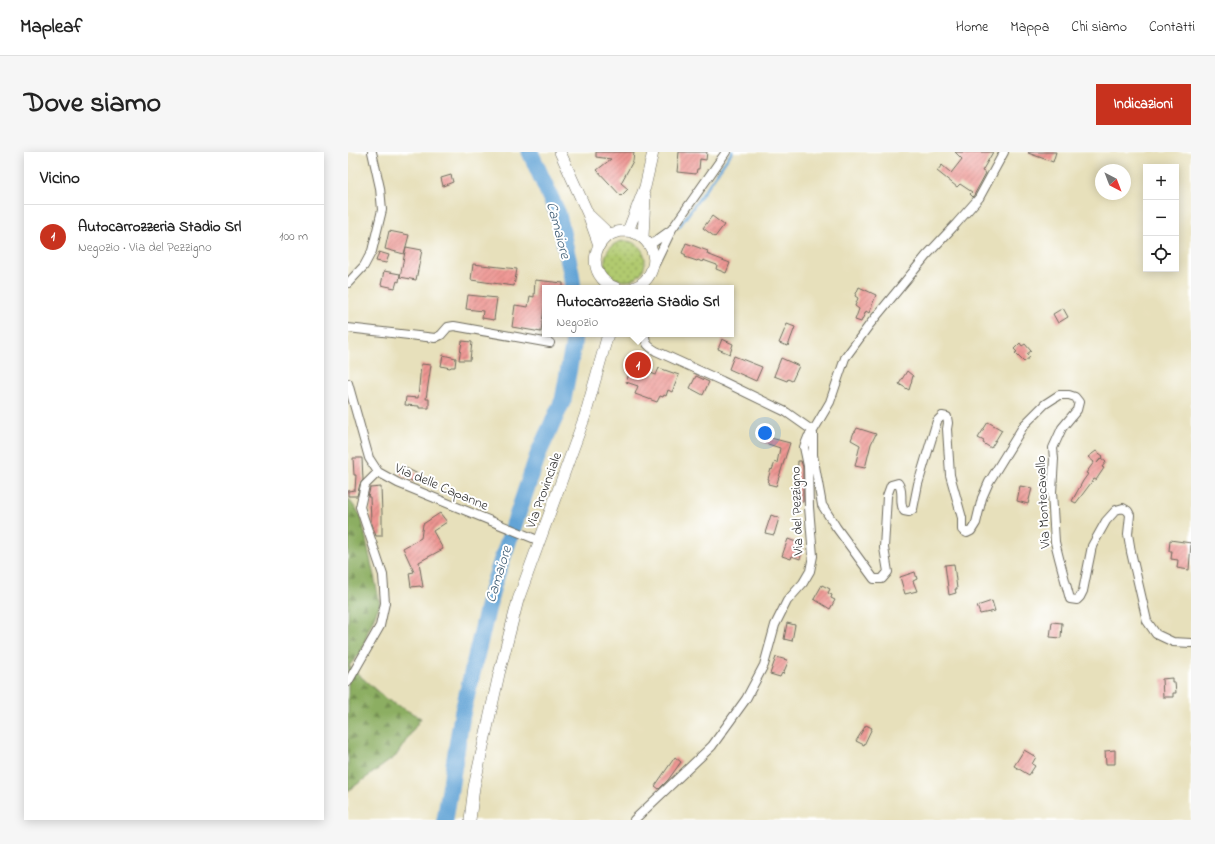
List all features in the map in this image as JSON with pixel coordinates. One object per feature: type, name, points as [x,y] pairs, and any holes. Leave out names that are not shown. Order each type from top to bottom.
[{"type":"main road","points":[[560,152],[588,214],[599,245]]},
{"type":"main road","points":[[628,231],[645,187],[653,152]]},
{"type":"main road","points":[[645,187],[646,241]]},
{"type":"main road","points":[[588,214],[610,235]]},
{"type":"main road","points":[[605,285],[598,274],[595,264],[596,254],[599,245],[604,239],[618,231],[636,233],[646,241],[654,257],[645,283]]},
{"type":"main road","name":"Via Provinciale","points":[[470,820],[474,787],[499,674],[518,600],[586,416],[607,337]]},
{"type":"street","points":[[348,283],[364,266],[372,251],[382,210],[380,188],[372,152]]},
{"type":"street","points":[[645,283],[672,230],[726,152]]},
{"type":"street","name":"Via del Pezzigno","points":[[634,820],[712,746],[746,699],[764,665],[775,625],[787,601],[803,583],[810,571],[812,556],[808,466],[804,448],[808,437],[830,402],[845,358],[870,324],[926,256],[980,198],[1004,152]]},
{"type":"street","points":[[646,241],[672,230]]},
{"type":"street","points":[[348,328],[435,338],[441,335],[448,327],[454,326],[550,344]]},
{"type":"street","points":[[645,337],[649,347],[786,412],[813,431]]},
{"type":"street","name":"Via delle Capanne","points":[[348,382],[369,458],[378,472],[398,483],[540,541]]},
{"type":"street","name":"Via Montecavallo","points":[[813,431],[813,455],[822,505],[874,579],[882,578],[888,572],[884,548],[887,496],[890,485],[898,483],[901,488],[901,506],[904,511],[909,512],[913,509],[919,478],[937,421],[942,416],[947,417],[950,475],[962,518],[962,530],[967,533],[971,531],[976,523],[982,498],[989,482],[1024,425],[1045,404],[1059,395],[1068,394],[1075,397],[1079,402],[1077,410],[1062,428],[1053,448],[1054,459],[1052,492],[1055,542],[1070,599],[1077,600],[1083,591],[1092,546],[1106,520],[1116,510],[1123,508],[1128,511],[1130,515],[1128,534],[1146,621],[1156,634],[1173,642],[1191,643]]},
{"type":"street","points":[[348,682],[380,626],[385,603],[383,575],[360,507],[365,485],[378,472]]},
{"type":"green space","points":[[629,241],[636,244],[642,250],[645,261],[644,269],[636,278],[629,281],[621,281],[614,278],[606,269],[605,257],[608,250],[617,242]]},
{"type":"green space","points":[[348,498],[361,516],[380,604],[368,631],[362,651],[349,666],[386,699],[421,718],[396,756],[348,791]]},
{"type":"building","points":[[596,152],[634,152],[633,161],[621,183],[628,189],[621,196],[597,170],[611,159],[596,157]]},
{"type":"building","points":[[679,152],[707,152],[706,160],[700,159],[699,169],[697,169],[696,174],[677,172]]},
{"type":"building","points":[[955,152],[993,152],[982,171],[986,173],[973,197],[970,194],[972,192],[960,184],[957,187],[937,171],[942,165],[951,173],[962,159]]},
{"type":"building","points":[[1056,152],[1053,162],[1028,153]]},
{"type":"building","points":[[451,175],[453,182],[443,186],[441,178]]},
{"type":"building","points":[[712,216],[724,225],[715,237],[703,228]]},
{"type":"building","points":[[389,231],[409,235],[404,254],[385,249]]},
{"type":"building","points":[[686,243],[708,251],[707,254],[730,263],[726,273],[716,269],[717,265],[703,260],[702,262],[685,257],[686,255],[682,253]]},
{"type":"building","points":[[406,247],[422,250],[416,280],[400,277]]},
{"type":"building","points":[[379,252],[389,255],[386,263],[376,261]]},
{"type":"building","points":[[473,264],[517,269],[514,286],[471,280]]},
{"type":"building","points":[[384,271],[400,274],[399,282],[397,281],[395,288],[381,285]]},
{"type":"building","points":[[535,280],[563,283],[563,285],[542,285],[541,332],[512,327],[515,305],[528,307],[530,296],[534,297]]},
{"type":"building","points":[[859,287],[876,295],[869,313],[866,311],[861,322],[855,320],[859,309],[855,306],[858,298],[855,296]]},
{"type":"building","points":[[468,295],[497,298],[494,320],[482,318],[483,311],[466,309]]},
{"type":"building","points":[[1063,308],[1068,317],[1058,323],[1053,314]]},
{"type":"building","points":[[787,324],[795,327],[788,346],[779,343]]},
{"type":"building","points":[[722,339],[733,344],[730,354],[718,349]]},
{"type":"building","points":[[462,341],[472,342],[470,360],[459,360]]},
{"type":"building","points":[[1020,343],[1022,346],[1025,344],[1031,351],[1027,354],[1030,357],[1024,362],[1015,353],[1017,352],[1014,349]]},
{"type":"building","points":[[443,355],[456,358],[455,367],[450,368],[441,366]]},
{"type":"building","points":[[734,356],[762,367],[756,381],[729,369]]},
{"type":"building","points":[[781,358],[799,366],[792,381],[788,379],[787,381],[774,376]]},
{"type":"building","points":[[635,359],[645,363],[643,370],[656,375],[659,368],[679,375],[672,392],[668,390],[666,396],[660,396],[657,402],[635,394],[638,386],[626,382]]},
{"type":"building","points":[[421,364],[431,365],[426,399],[429,399],[429,408],[419,408],[419,406],[405,405],[406,397],[418,398]]},
{"type":"building","points":[[907,371],[913,376],[909,390],[899,384]]},
{"type":"building","points":[[696,376],[709,382],[703,395],[690,388]]},
{"type":"building","points":[[988,422],[1002,430],[991,448],[983,443],[984,441],[978,438]]},
{"type":"building","points":[[857,428],[876,434],[871,444],[865,468],[855,466],[860,445],[851,440]]},
{"type":"building","points":[[763,436],[790,443],[776,486],[768,484],[768,479],[771,469],[772,470],[775,462],[777,463],[780,448],[762,442]]},
{"type":"building","points":[[1096,451],[1103,456],[1101,458],[1106,462],[1102,467],[1104,468],[1096,480],[1094,479],[1076,503],[1072,501],[1088,474],[1086,473],[1094,462],[1088,457]]},
{"type":"building","points":[[353,458],[362,458],[363,480],[360,484],[357,496],[348,496],[348,491],[355,490],[356,475],[354,475]]},
{"type":"building","points":[[798,461],[801,461],[803,467],[803,502],[796,502]]},
{"type":"building","points":[[404,467],[418,474],[414,482],[400,475]]},
{"type":"building","points":[[1020,486],[1032,488],[1028,504],[1017,501]]},
{"type":"building","points":[[381,487],[382,536],[376,536],[371,521],[370,497],[368,497],[370,488]]},
{"type":"building","points":[[440,513],[447,522],[433,531],[443,549],[419,562],[423,587],[411,587],[409,573],[414,572],[403,548],[421,538],[423,524]]},
{"type":"building","points":[[771,515],[779,518],[774,535],[765,533]]},
{"type":"building","points":[[788,539],[804,545],[800,559],[792,556],[791,559],[782,556]]},
{"type":"building","points":[[1170,540],[1191,543],[1189,570],[1177,568],[1178,560],[1171,559],[1172,551],[1169,551]]},
{"type":"building","points":[[954,564],[957,589],[955,589],[956,593],[949,595],[945,565]]},
{"type":"building","points":[[915,572],[917,579],[913,581],[917,591],[905,594],[900,577]]},
{"type":"building","points":[[822,585],[830,589],[828,593],[832,595],[831,598],[835,600],[830,609],[814,599]]},
{"type":"building","points":[[992,601],[995,611],[980,614],[977,606]]},
{"type":"building","points":[[1052,622],[1062,623],[1061,638],[1050,637]]},
{"type":"building","points":[[787,623],[795,625],[792,641],[784,639]]},
{"type":"building","points":[[776,657],[787,660],[788,662],[783,674],[782,673],[780,677],[770,674]]},
{"type":"building","points":[[1172,678],[1172,682],[1175,682],[1176,693],[1173,693],[1173,697],[1163,697],[1162,679]]},
{"type":"building","points":[[866,725],[872,728],[864,745],[856,741]]},
{"type":"building","points":[[1024,750],[1036,757],[1032,764],[1035,766],[1029,775],[1014,766]]},
{"type":"building","points":[[1115,750],[1115,764],[1106,764],[1105,751]]},
{"type":"building","points":[[675,757],[681,762],[668,780],[659,789],[655,786]]},
{"type":"waterway","name":"Camaiore","points":[[530,152],[558,214],[573,285]]},
{"type":"waterway","points":[[679,227],[732,152]]},
{"type":"waterway","name":"Camaiore","points":[[445,820],[462,715],[493,586],[539,452],[563,400],[574,337]]},
{"type":"place","name":"Autocarrozzeria Stadio Srl","points":[[638,365]]}]
